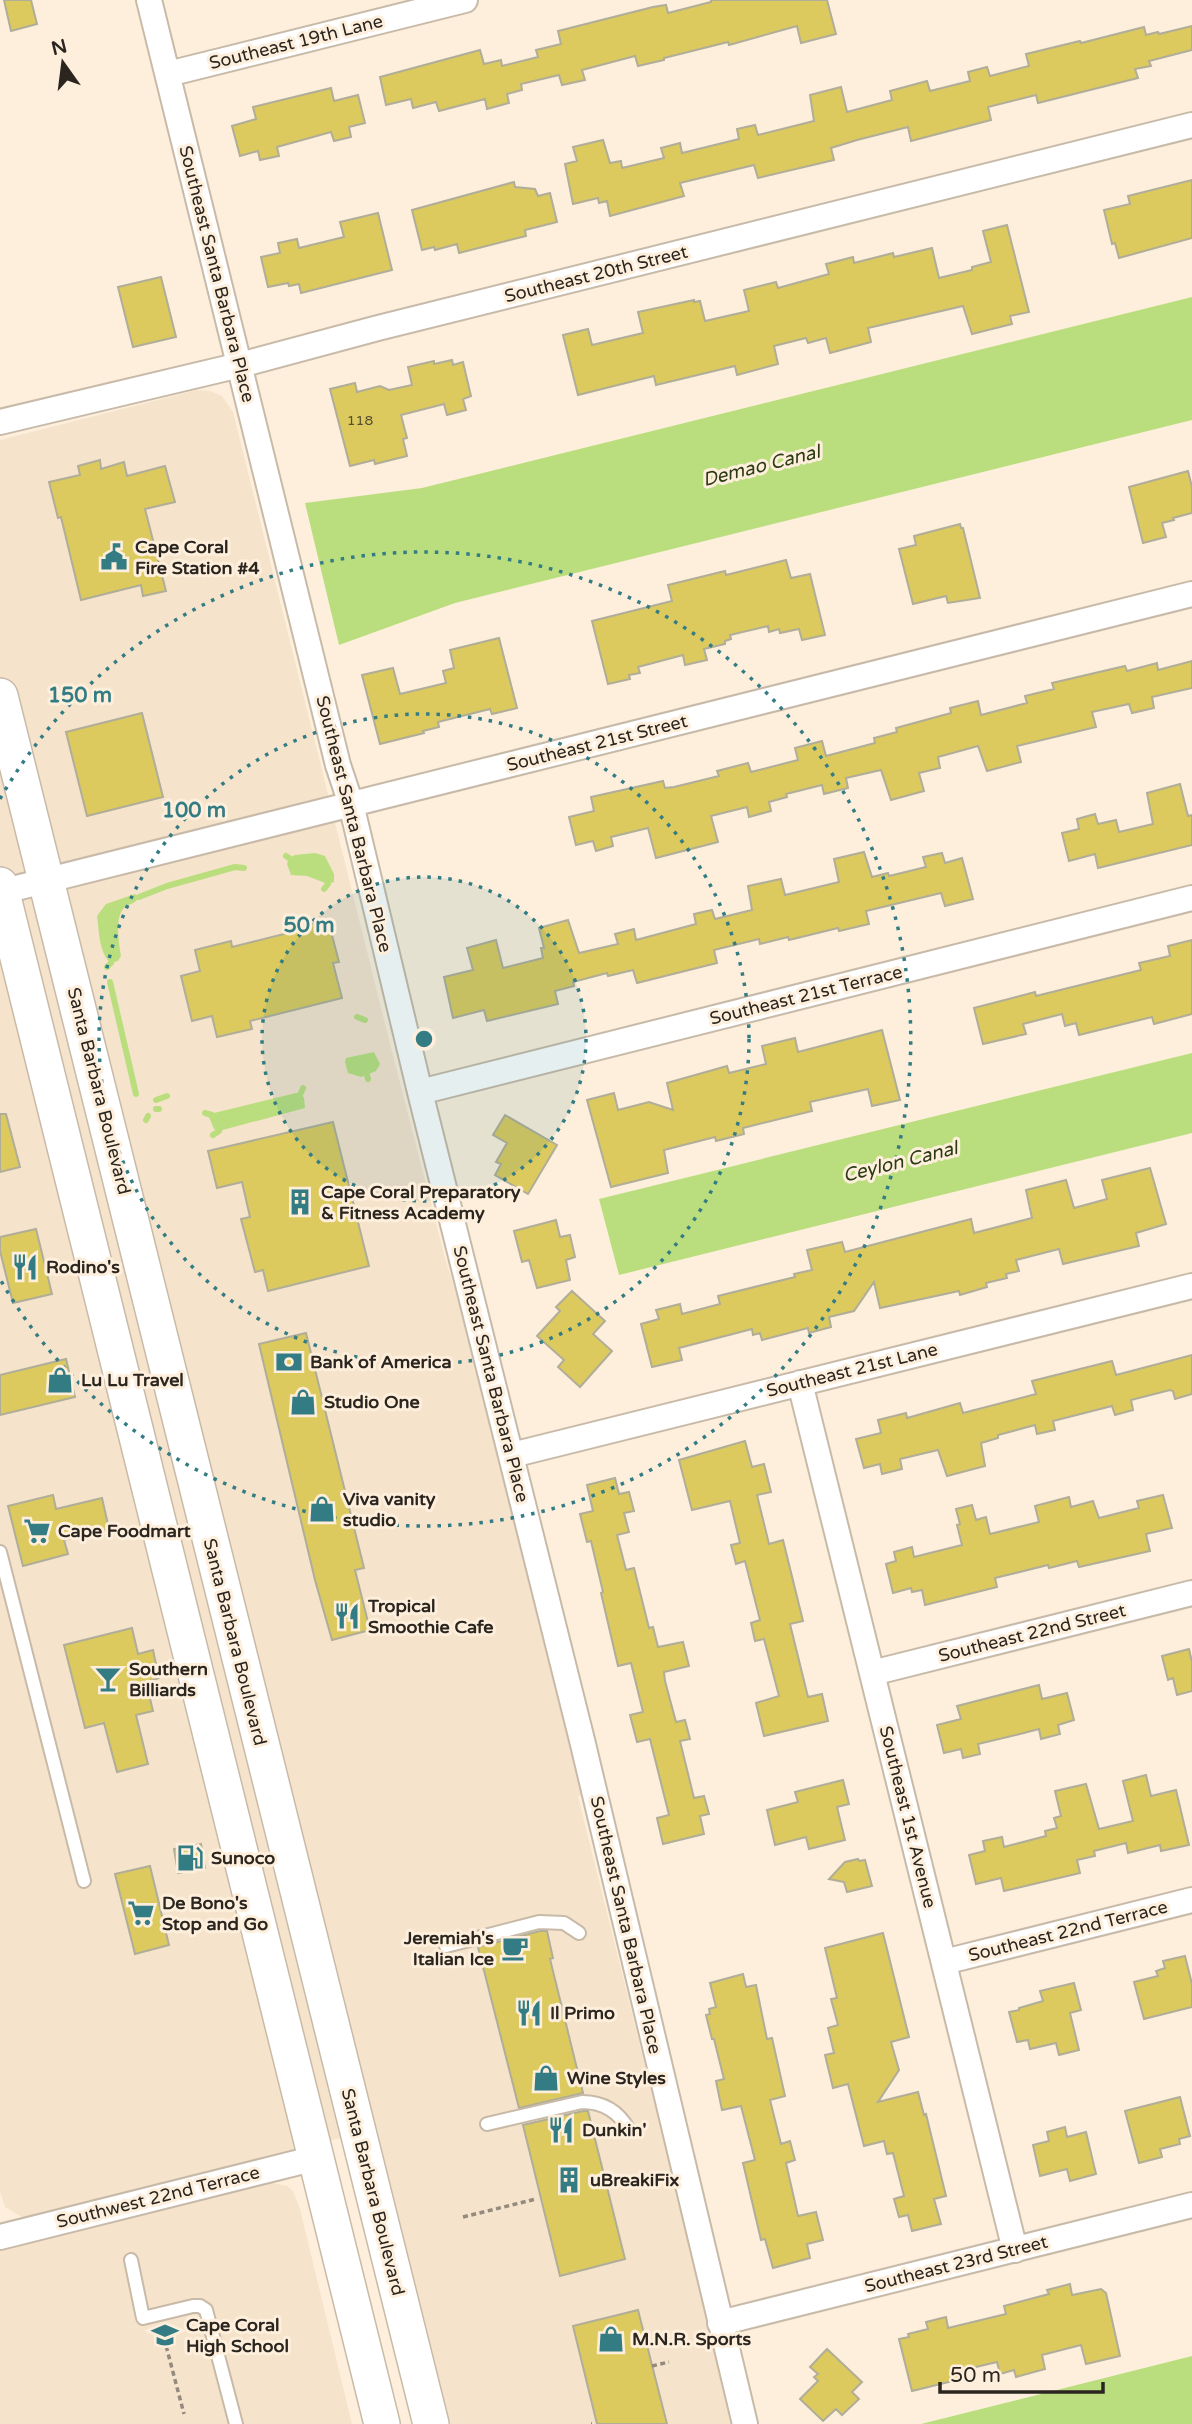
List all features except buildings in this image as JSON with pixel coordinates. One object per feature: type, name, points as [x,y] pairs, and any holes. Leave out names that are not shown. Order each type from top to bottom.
[{"type":"main road","name":"Santa Barbara Boulevard","points":[[0,696],[431,2424]]},
{"type":"main road","points":[[1,889],[382,2424]]},
{"type":"street","name":"Southeast Santa Barbara Place","points":[[149,0],[512,1455],[745,2424]]},
{"type":"street","name":"Southeast 19th Lane","points":[[168,74],[465,0]]},
{"type":"street","name":"Southeast 20th Street","points":[[0,422],[240,365],[1192,125]]},
{"type":"street","name":"Southeast 21st Street","points":[[1,889],[1192,594]]},
{"type":"street","name":"Southeast 21st Terrace","points":[[420,1092],[1192,898]]},
{"type":"street","name":"Southeast 21st Lane","points":[[512,1455],[1192,1286]]},
{"type":"street","name":"Southeast 1st Avenue","points":[[800,1384],[1014,2250]]},
{"type":"street","name":"Southeast 22nd Street","points":[[872,1673],[1192,1593]]},
{"type":"street","name":"Southeast 22nd Terrace","points":[[944,1962],[1192,1900]]},
{"type":"street","name":"Southwest 22nd Terrace","points":[[1,2233],[316,2158]]},
{"type":"street","name":"Southeast 23rd Street","points":[[720,2323],[1192,2205]]},
{"type":"lane","points":[[0,1552],[84,1881]]},
{"type":"lane","points":[[446,1946],[539,1922],[564,1923],[579,1933]]},
{"type":"lane","points":[[487,2124],[592,2102],[616,2113],[629,2130]]},
{"type":"lane","points":[[131,2260],[143,2318],[193,2306],[206,2310],[236,2424]]},
{"type":"path","points":[[463,2217],[536,2199]]},
{"type":"path","points":[[164,2338],[184,2414]]},
{"type":"path","points":[[652,2367],[669,2362]]},
{"type":"shaded area","points":[[197,390],[222,396],[233,412],[390,1044],[445,1258],[466,1325],[584,1795],[578,1796],[734,2424],[450,2424],[376,2129],[24,2218],[5,2207],[0,2191],[0,440]]},
{"type":"shaded area","name":"Cape Coral High School","points":[[273,2183],[287,2186],[293,2191],[300,2209],[352,2424],[0,2424],[0,2245],[252,2184]]},
{"type":"water","name":"Demao Canal","points":[[1192,297],[1192,420],[455,603],[339,645],[305,503],[422,488]]},
{"type":"water","points":[[315,853],[325,856],[334,874],[334,882],[328,884],[307,876],[291,875],[287,864],[289,858]]},
{"type":"water","points":[[135,894],[139,897],[125,907],[119,917],[121,956],[118,961],[111,963],[102,948],[97,916],[106,904]]},
{"type":"water","points":[[374,1052],[380,1064],[376,1071],[361,1077],[348,1073],[346,1058]]},
{"type":"water","name":"Ceylon Canal","points":[[1192,1053],[1192,1133],[619,1275],[599,1199]]},
{"type":"water","points":[[301,1093],[304,1098],[305,1108],[219,1131],[214,1129],[209,1117],[214,1113]]},
{"type":"water","points":[[1192,2356],[1192,2424],[921,2424]]},
{"type":"waterway","points":[[139,897],[167,886],[235,867],[244,868]]},
{"type":"waterway","points":[[324,889],[328,884]]},
{"type":"waterway","points":[[107,967],[111,963]]},
{"type":"waterway","points":[[110,982],[136,1094]]},
{"type":"waterway","points":[[357,1017],[365,1020]]},
{"type":"waterway","points":[[367,1075],[368,1079]]},
{"type":"waterway","points":[[301,1093],[303,1088]]},
{"type":"waterway","points":[[156,1100],[167,1096]]},
{"type":"waterway","points":[[205,1113],[212,1115]]},
{"type":"waterway","points":[[146,1120],[148,1116]]},
{"type":"waterway","points":[[213,1135],[219,1131]]},
{"type":"place","name":"Cape Coral Fire Station #4","points":[[114,557]]},
{"type":"place","name":"Cape Coral Preparatory & Fitness Academy","points":[[300,1202]]},
{"type":"place","name":"Rodino's","points":[[25,1267]]},
{"type":"place","name":"Bank of America","points":[[289,1362]]},
{"type":"place","name":"Lu Lu Travel","points":[[60,1380]]},
{"type":"place","name":"Studio One","points":[[303,1402]]},
{"type":"place","name":"Viva vanity studio","points":[[322,1509]]},
{"type":"place","name":"Cape Foodmart","points":[[37,1531]]},
{"type":"place","name":"Tropical Smoothie Cafe","points":[[347,1616]]},
{"type":"place","name":"Southern Billiards","points":[[108,1679]]},
{"type":"place","name":"Sunoco","points":[[190,1858]]},
{"type":"place","name":"De Bono's Stop and Go","points":[[141,1913]]},
{"type":"place","name":"Jeremiah's Italian Ice","points":[[515,1948]]},
{"type":"place","name":"Il Primo","points":[[529,2013]]},
{"type":"place","name":"Wine Styles","points":[[546,2078]]},
{"type":"place","name":"Dunkin'","points":[[561,2130]]},
{"type":"place","name":"uBreakiFix","points":[[569,2180]]},
{"type":"place","name":"Cape Coral High School","points":[[165,2335]]},
{"type":"place","name":"M.N.R. Sports","points":[[611,2339]]}]
